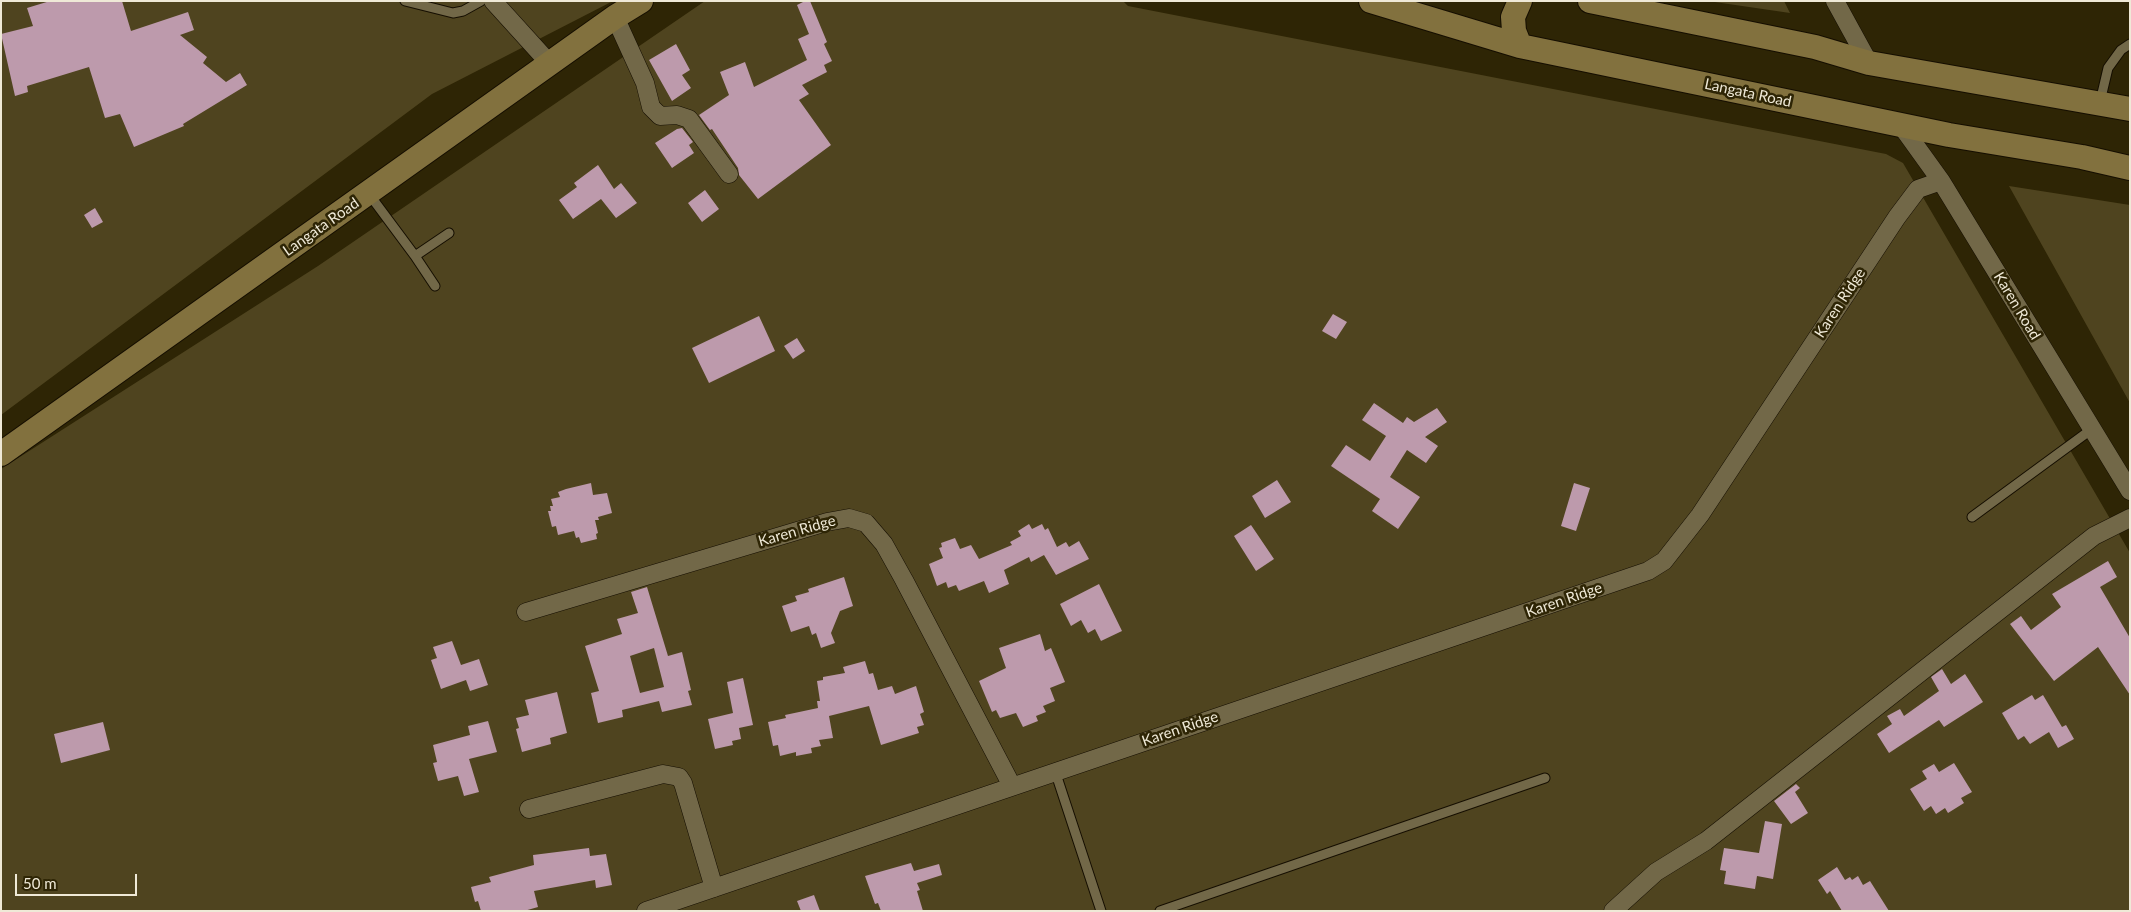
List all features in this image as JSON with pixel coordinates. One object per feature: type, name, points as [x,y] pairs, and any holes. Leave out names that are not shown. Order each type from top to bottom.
[{"type":"main road","name":"Langata Road","points":[[1,454],[615,17],[641,1]]},
{"type":"main road","name":"Langata Road","points":[[1371,1],[1520,46],[1949,135],[2082,157],[2130,168]]},
{"type":"main road","points":[[1520,1],[1514,17],[1514,31],[1520,46]]},
{"type":"main road","points":[[1590,1],[1815,47],[1869,63],[2100,102],[2130,109]]},
{"type":"street","points":[[493,1],[551,64]]},
{"type":"street","points":[[1835,1],[1869,63]]},
{"type":"street","points":[[615,17],[645,83],[651,107],[660,116],[676,115],[689,119],[729,174]]},
{"type":"street","name":"Karen Road","points":[[1900,124],[1940,181],[2130,491]]},
{"type":"street","name":"Karen Ridge","points":[[650,910],[1648,571],[1664,561],[1700,515],[1897,216],[1918,189],[1940,181]]},
{"type":"street","name":"Karen Ridge","points":[[526,612],[826,522],[849,518],[866,523],[884,544],[904,580],[1012,786]]},
{"type":"street","points":[[1613,911],[1656,872],[1706,841],[2094,536],[2130,518]]},
{"type":"street","points":[[529,809],[663,774],[679,776],[683,783],[714,888]]},
{"type":"lane","points":[[405,1],[454,13],[463,11],[481,1]]},
{"type":"lane","points":[[2100,102],[2108,68],[2121,50],[2130,44]]},
{"type":"lane","points":[[369,193],[435,286]]},
{"type":"lane","points":[[415,256],[448,233]]},
{"type":"lane","points":[[1972,517],[2092,429]]},
{"type":"lane","points":[[1055,772],[1101,911]]},
{"type":"lane","points":[[1160,911],[1545,778]]},
{"type":"shaded area","points":[[1,1],[613,1],[432,94],[1,415]]},
{"type":"shaded area","points":[[705,1],[1123,1],[1128,6],[1886,154],[1903,163],[2130,553],[2130,911],[1,911],[1,469],[318,266]]},
{"type":"shaded area","points":[[1708,1],[1784,1],[1790,13]]},
{"type":"shaded area","points":[[2009,186],[2130,205],[2130,403]]},
{"type":"building","points":[[50,1],[122,1],[131,31],[188,12],[194,30],[180,35],[207,57],[203,63],[226,82],[240,73],[247,85],[183,124],[184,126],[134,147],[120,114],[105,118],[89,67],[27,86],[28,92],[15,96],[1,34],[33,26],[27,8]]},
{"type":"building","points":[[810,1],[827,42],[824,44],[832,61],[824,65],[827,72],[802,85],[809,94],[799,100],[831,145],[758,199],[739,175],[738,168],[712,129],[710,130],[699,115],[729,95],[720,72],[745,62],[754,87],[807,60],[798,39],[809,34],[797,5]]},
{"type":"building","points":[[676,44],[690,70],[682,75],[691,88],[672,101],[649,60]]},
{"type":"building","points":[[682,128],[693,142],[689,145],[694,153],[672,168],[655,143],[677,129]]},
{"type":"building","points":[[598,165],[614,189],[621,183],[637,203],[616,218],[601,199],[573,219],[559,200],[577,187],[574,183]]},
{"type":"building","points":[[705,190],[719,209],[702,222],[688,203]]},
{"type":"building","points":[[95,208],[103,222],[92,228],[84,215]]},
{"type":"building","points":[[1333,314],[1347,322],[1336,339],[1322,331]]},
{"type":"building","points":[[759,316],[775,351],[709,383],[692,348]]},
{"type":"building","points":[[797,338],[805,351],[793,359],[784,346]]},
{"type":"building","points":[[1374,403],[1403,423],[1407,417],[1414,422],[1437,408],[1447,422],[1425,437],[1438,446],[1426,463],[1407,450],[1390,477],[1420,497],[1398,529],[1372,511],[1380,499],[1331,466],[1346,445],[1370,461],[1386,436],[1362,420]]},
{"type":"building","points":[[1277,480],[1291,502],[1265,518],[1252,496]]},
{"type":"building","points":[[591,483],[593,495],[607,493],[612,513],[598,517],[599,520],[595,520],[598,533],[596,534],[597,539],[581,543],[579,537],[576,538],[574,531],[558,535],[556,526],[552,527],[548,511],[551,511],[550,506],[553,506],[551,499],[560,497],[558,492]]},
{"type":"building","points":[[1574,483],[1590,488],[1576,531],[1561,526]]},
{"type":"building","points":[[1029,524],[1032,529],[1042,524],[1045,530],[1048,528],[1057,547],[1066,542],[1069,547],[1079,541],[1089,559],[1056,575],[1044,555],[1031,562],[1029,557],[1004,570],[1009,584],[989,593],[984,581],[959,591],[956,585],[948,588],[946,582],[937,586],[929,564],[943,558],[939,548],[942,547],[941,543],[955,538],[960,549],[971,545],[979,559],[1012,545],[1010,542],[1021,536],[1018,531]]},
{"type":"building","points":[[1251,525],[1274,559],[1256,571],[1234,536]]},
{"type":"building","points":[[2108,561],[2117,577],[2100,587],[2130,638],[2130,695],[2098,647],[2054,681],[2010,624],[2021,616],[2031,630],[2061,607],[2052,594]]},
{"type":"building","points":[[844,577],[853,606],[840,611],[831,633],[835,643],[821,648],[816,633],[812,635],[809,626],[791,632],[782,606],[797,601],[795,596],[809,592],[808,589]]},
{"type":"building","points":[[1099,584],[1122,631],[1101,641],[1095,629],[1088,633],[1081,620],[1071,626],[1060,604]]},
{"type":"building","points":[[647,587],[668,656],[682,652],[691,690],[688,691],[692,705],[662,712],[659,701],[622,710],[623,717],[598,723],[591,693],[599,691],[585,646],[622,634],[617,619],[638,613],[631,592]],"holes":[[[654,648],[664,687],[640,693],[630,656]]]},
{"type":"building","points":[[1040,634],[1045,651],[1051,648],[1065,682],[1050,688],[1055,701],[1043,706],[1046,712],[1036,716],[1038,721],[1023,727],[1016,713],[1000,718],[996,710],[992,712],[979,681],[1006,668],[999,648]]},
{"type":"building","points":[[452,641],[461,665],[479,659],[488,685],[470,691],[466,680],[441,689],[431,660],[437,658],[433,647]]},
{"type":"building","points":[[865,661],[869,674],[873,673],[878,690],[892,686],[895,694],[916,686],[924,712],[920,714],[924,725],[917,727],[919,733],[881,745],[869,706],[829,716],[833,738],[819,740],[821,746],[811,748],[812,753],[796,756],[796,752],[780,756],[778,745],[773,746],[768,722],[786,718],[785,715],[818,708],[817,701],[820,701],[817,681],[823,680],[823,677],[845,673],[843,667]]},
{"type":"building","points":[[1942,669],[1951,684],[1965,674],[1983,702],[1944,727],[1939,720],[1889,753],[1877,734],[1892,724],[1887,716],[1900,709],[1904,716],[1939,691],[1931,677]]},
{"type":"building","points":[[743,678],[753,725],[739,728],[741,739],[732,741],[733,745],[715,749],[708,719],[733,713],[727,682]]},
{"type":"building","points":[[557,692],[567,733],[550,738],[551,744],[522,752],[516,729],[519,728],[516,718],[529,715],[525,700]]},
{"type":"building","points":[[2032,695],[2035,700],[2043,695],[2062,727],[2066,725],[2074,739],[2058,748],[2049,732],[2030,744],[2024,736],[2018,740],[2002,713]]},
{"type":"building","points":[[488,721],[497,752],[469,759],[479,792],[464,796],[458,776],[438,781],[433,763],[437,762],[433,745],[470,735],[468,726]]},
{"type":"building","points":[[103,722],[110,750],[61,763],[54,734]]},
{"type":"building","points":[[1954,763],[1972,792],[1961,798],[1964,803],[1948,813],[1945,808],[1936,814],[1931,806],[1924,811],[1910,789],[1927,779],[1922,771],[1934,764],[1939,772]]},
{"type":"building","points":[[1796,784],[1800,788],[1795,792],[1808,813],[1791,824],[1774,801]]},
{"type":"building","points":[[1765,821],[1782,824],[1773,879],[1757,876],[1755,889],[1724,884],[1726,871],[1720,870],[1724,848],[1759,853]]},
{"type":"building","points":[[589,848],[590,856],[606,854],[612,885],[596,888],[595,880],[534,891],[538,907],[524,911],[481,911],[478,901],[475,902],[471,887],[491,882],[489,877],[534,865],[533,855]]},
{"type":"building","points":[[911,863],[914,871],[939,864],[942,875],[917,883],[920,890],[917,891],[923,911],[881,911],[878,903],[875,904],[865,876]]},
{"type":"building","points":[[1837,867],[1845,880],[1850,877],[1852,880],[1858,876],[1863,885],[1870,881],[1889,911],[1842,911],[1830,891],[1827,894],[1818,880]]},
{"type":"building","points":[[814,895],[820,911],[801,911],[797,901]]}]
